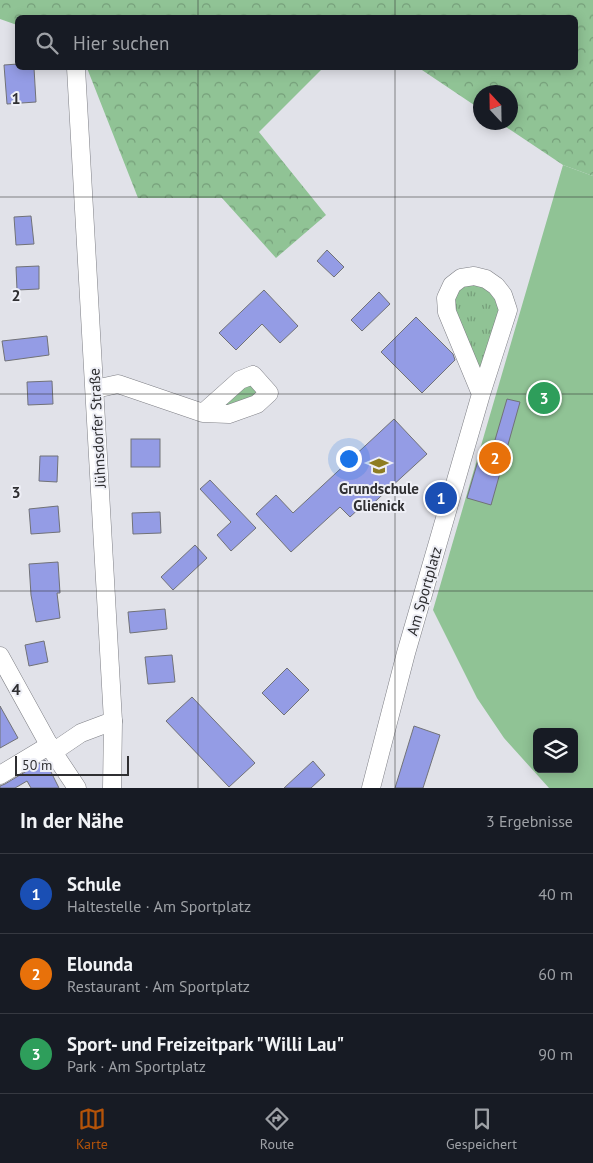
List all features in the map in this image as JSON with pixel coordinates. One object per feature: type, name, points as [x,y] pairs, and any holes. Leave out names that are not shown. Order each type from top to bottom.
[{"type":"street","name":"Jühnsdorfer Straße","points":[[76,70],[113,721],[112,788]]},
{"type":"street","name":"Am Sportplatz","points":[[371,788],[406,653],[481,394],[508,310],[503,295],[496,286],[486,279],[474,276],[461,278],[452,285],[446,298],[447,312],[481,394]]},
{"type":"street","points":[[95,389],[118,384],[202,413]]},
{"type":"street","points":[[0,656],[52,748],[78,788]]},
{"type":"street","points":[[0,775],[82,733],[113,721]]},
{"type":"green space","points":[[0,0],[593,0],[593,176],[563,165],[510,130],[518,130],[518,85],[473,85],[473,104],[422,70],[578,70],[578,15],[15,15],[15,24],[0,19]]},
{"type":"green space","points":[[88,70],[321,70],[259,132],[326,215],[276,258],[222,198],[138,198]]},
{"type":"green space","points":[[563,165],[593,176],[593,788],[549,788],[536,773],[578,773],[578,728],[533,728],[533,770],[504,738],[477,698],[433,610]]},
{"type":"green space","points":[[463,284],[485,285],[501,306],[480,381],[452,311],[456,289]]},
{"type":"green space","points":[[247,381],[261,393],[233,408],[215,407]]},
{"type":"building","points":[[15,64],[15,70],[34,70],[36,102],[7,104],[4,65]]},
{"type":"building","points":[[31,216],[34,244],[16,245],[14,217]]},
{"type":"building","points":[[327,250],[344,267],[334,277],[317,261]]},
{"type":"building","points":[[39,266],[39,289],[17,290],[16,267]]},
{"type":"building","points":[[264,290],[298,326],[280,343],[262,324],[236,350],[219,333]]},
{"type":"building","points":[[379,292],[390,304],[362,331],[351,320]]},
{"type":"building","points":[[416,317],[453,354],[455,360],[422,393],[381,352]]},
{"type":"building","points":[[47,336],[49,355],[5,361],[2,341]]},
{"type":"building","points":[[52,381],[53,404],[28,405],[27,382]]},
{"type":"building","points":[[507,399],[520,402],[491,505],[467,498],[480,454],[490,457]]},
{"type":"building","points":[[394,419],[427,454],[367,509],[363,505],[350,517],[340,507],[291,552],[256,514],[276,495],[293,513]]},
{"type":"building","points":[[131,439],[160,439],[160,467],[131,467]]},
{"type":"building","points":[[40,456],[58,456],[57,482],[39,481]]},
{"type":"building","points":[[210,480],[256,528],[231,551],[217,535],[231,522],[200,489]]},
{"type":"building","points":[[58,506],[60,532],[31,534],[29,509]]},
{"type":"building","points":[[160,512],[161,533],[133,534],[132,513]]},
{"type":"building","points":[[195,545],[207,558],[173,590],[161,577]]},
{"type":"building","points":[[58,562],[60,593],[57,593],[60,618],[36,622],[31,595],[29,564]]},
{"type":"building","points":[[165,609],[167,629],[130,633],[128,612]]},
{"type":"building","points":[[44,641],[48,662],[29,666],[25,645]]},
{"type":"building","points":[[172,655],[175,682],[148,684],[145,657]]},
{"type":"building","points":[[287,668],[309,690],[284,715],[262,693]]},
{"type":"building","points":[[192,697],[255,763],[229,787],[166,721]]},
{"type":"building","points":[[0,706],[18,738],[0,748]]},
{"type":"building","points":[[414,726],[440,735],[423,788],[395,788]]},
{"type":"building","points":[[45,760],[59,788],[31,788],[27,781],[15,788],[0,788],[0,786]]},
{"type":"building","points":[[313,761],[325,775],[311,788],[284,788]]},
{"type":"place","name":"Sport- und Freizeitpark \"Willi Lau\"","points":[[544,398]]},
{"type":"place","name":"Elounda","points":[[495,458]]},
{"type":"place","name":"Grundschule Glienick","points":[[379,466]]},
{"type":"place","name":"Schule","points":[[441,498]]}]
